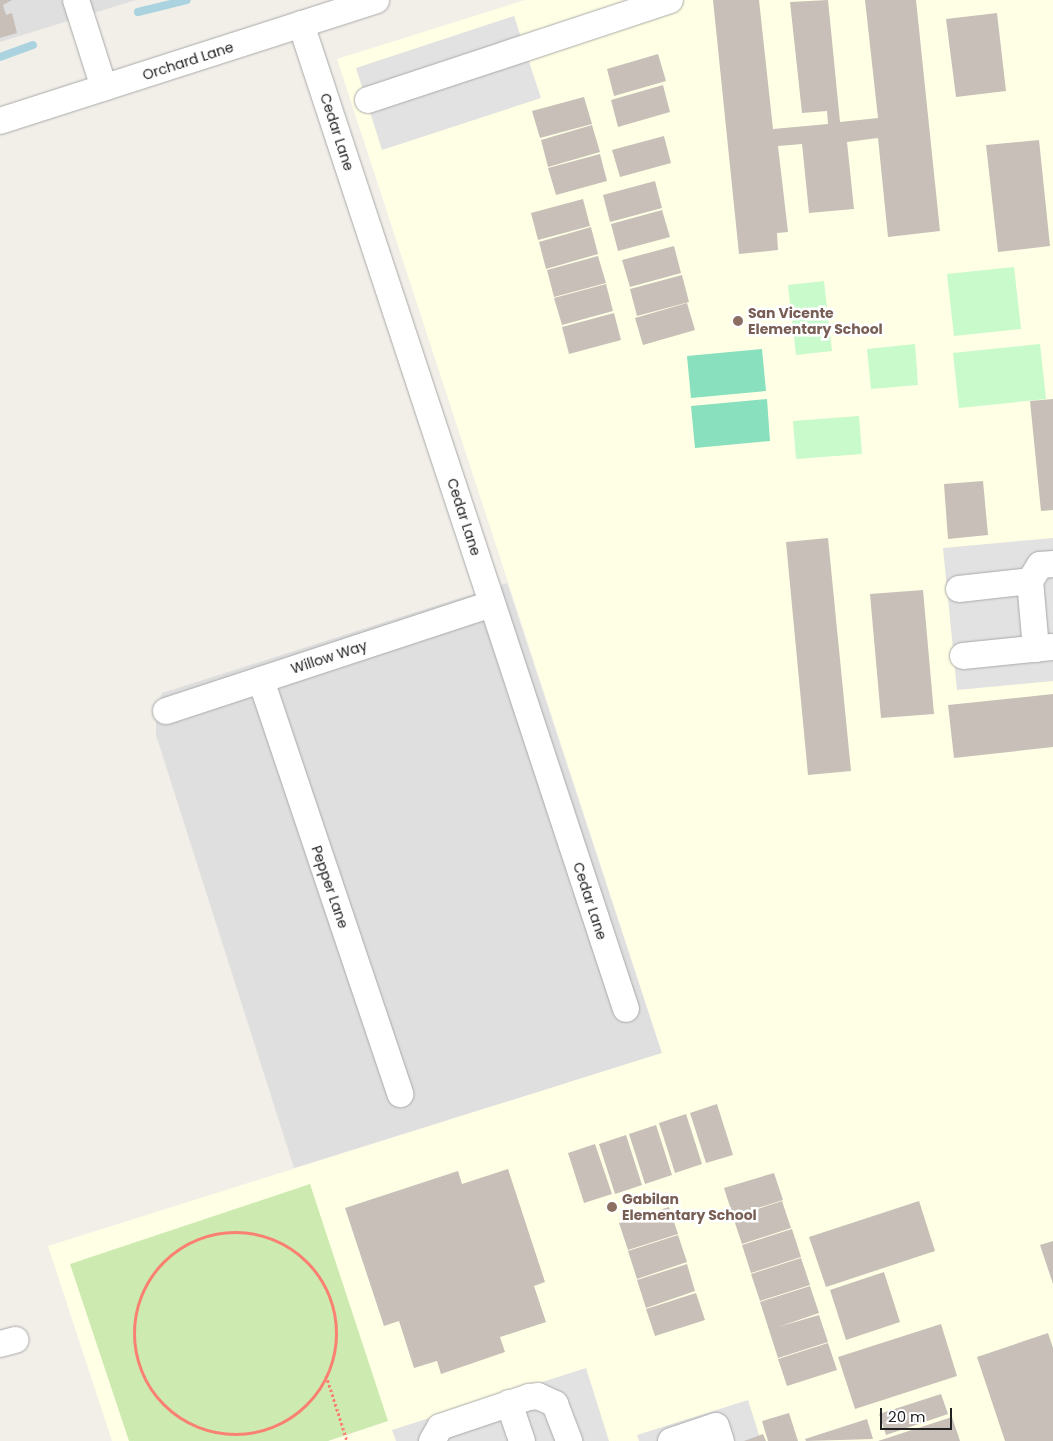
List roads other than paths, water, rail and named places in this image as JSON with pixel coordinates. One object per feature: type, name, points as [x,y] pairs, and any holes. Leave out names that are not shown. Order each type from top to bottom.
[{"type":"street","points":[[76,0],[104,88]]},
{"type":"street","name":"Orchard Lane","points":[[0,121],[376,0]]},
{"type":"street","points":[[368,100],[670,0]]},
{"type":"street","name":"Cedar Lane","points":[[302,24],[626,1009]]},
{"type":"street","points":[[963,656],[1045,648],[1030,582],[1040,565],[1053,564]]},
{"type":"street","points":[[959,589],[1030,582]]},
{"type":"street","name":"Willow Way","points":[[166,711],[492,604]]},
{"type":"street","name":"Pepper Lane","points":[[261,680],[400,1094]]},
{"type":"street","points":[[432,1441],[440,1428],[528,1396],[547,1398],[560,1412],[569,1441]]},
{"type":"street","points":[[509,1403],[522,1441]]},
{"type":"street","points":[[671,1441],[716,1426],[721,1441]]},
{"type":"waterway","points":[[138,12],[187,0]]},
{"type":"waterway","points":[[0,57],[33,45]]},
{"type":"place","name":"San Vicente Elementary School","points":[[738,321]]},
{"type":"place","name":"Gabilan Elementary School","points":[[612,1207]]}]
